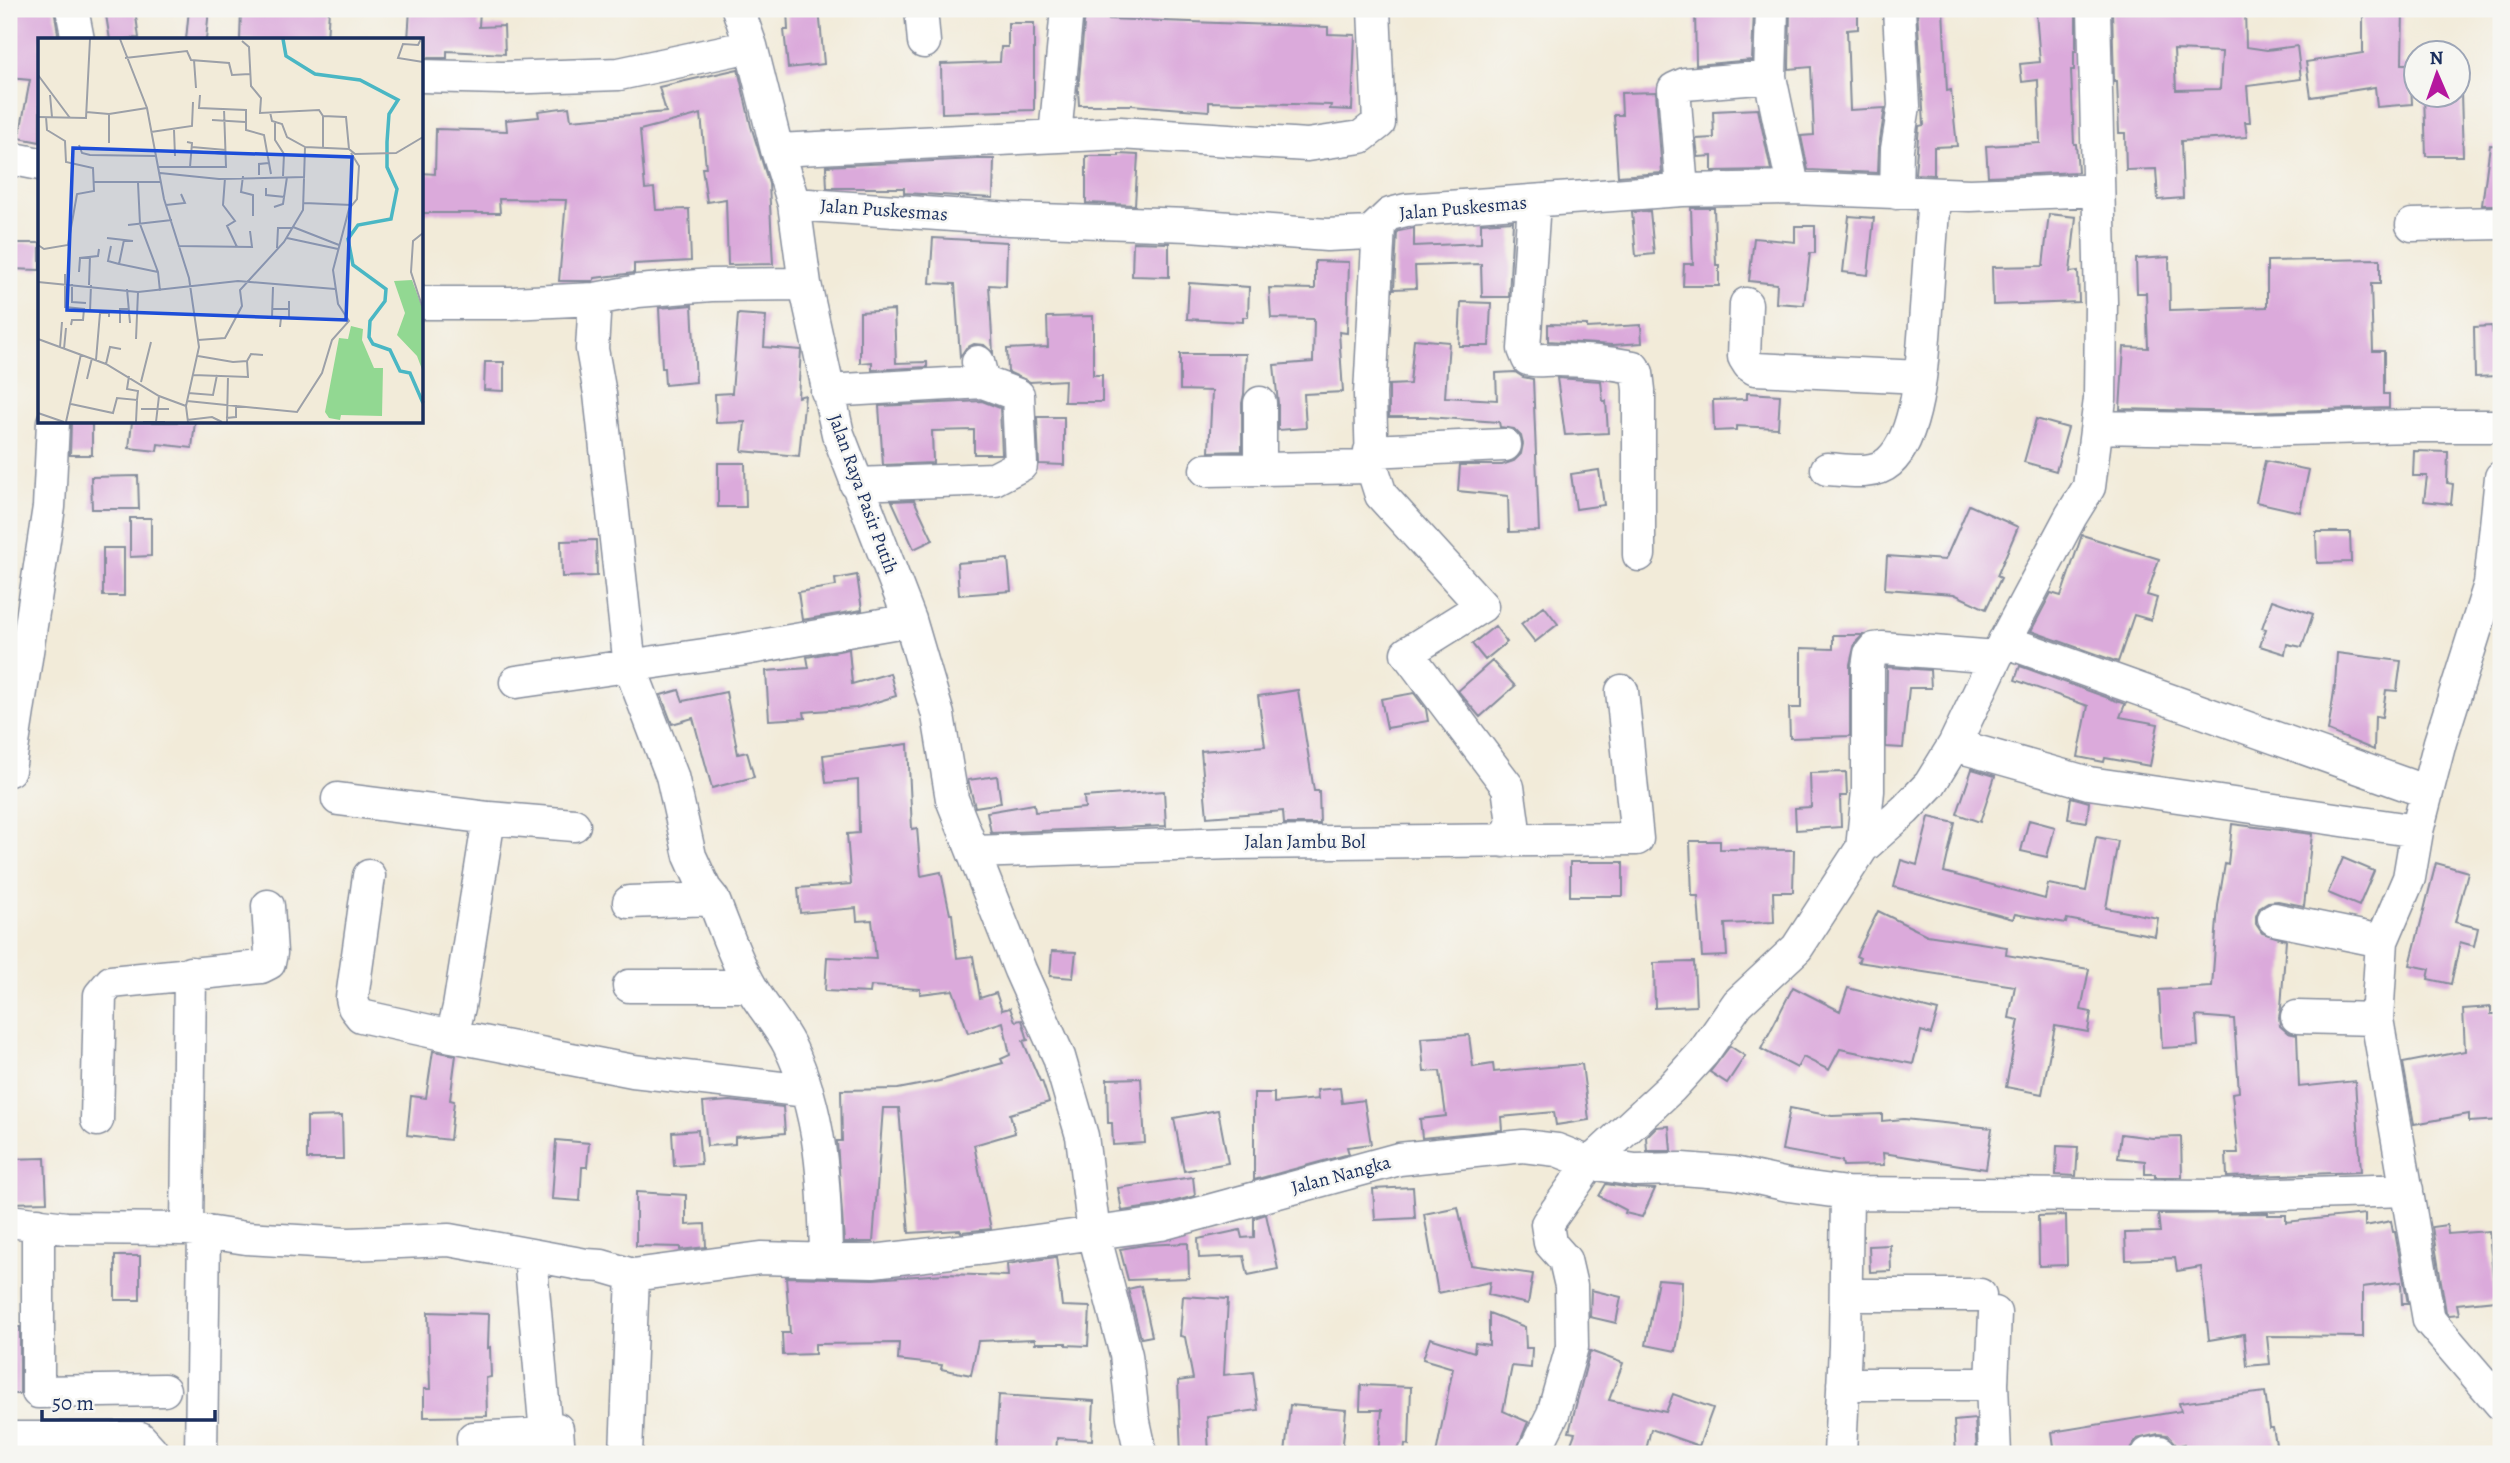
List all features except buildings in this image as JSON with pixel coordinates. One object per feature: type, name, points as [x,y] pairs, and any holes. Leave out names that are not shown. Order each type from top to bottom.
[{"type":"street","points":[[72,9],[78,38]]},
{"type":"street","name":"Jalan Raya Pasir Putih","points":[[738,9],[751,46],[777,150],[794,204],[805,284],[838,433],[910,620],[939,715],[952,799],[1020,970],[1059,1057],[1082,1136],[1094,1234],[1126,1355],[1133,1417],[1141,1454]]},
{"type":"street","points":[[921,9],[924,42]]},
{"type":"street","points":[[1055,136],[1067,9]]},
{"type":"street","points":[[777,150],[1120,133],[1307,145],[1360,137],[1379,123],[1374,9]]},
{"type":"street","points":[[1772,9],[1770,77],[1791,177]]},
{"type":"street","points":[[1896,193],[1897,149],[1904,106],[1899,9]]},
{"type":"street","points":[[1532,1454],[1553,1414],[1572,1347],[1571,1286],[1565,1260],[1550,1243],[1546,1224],[1590,1163],[1671,1088],[1703,1053],[1738,1003],[1797,948],[1862,848],[1930,784],[1954,745],[2000,649],[2089,487],[2101,371],[2094,9]]},
{"type":"street","points":[[424,76],[502,78],[619,74],[751,46]]},
{"type":"street","points":[[1682,190],[1674,89],[1685,84],[1770,77]]},
{"type":"street","points":[[9,158],[38,164]]},
{"type":"street","name":"Jalan Puskesmas","points":[[794,204],[1010,219],[1189,225],[1328,235],[1370,233],[1390,214],[1406,211],[1682,190],[1793,188],[1934,194],[2098,190]]},
{"type":"street","points":[[1827,469],[1865,471],[1888,463],[1903,443],[1914,412],[1920,377],[1934,194]]},
{"type":"street","points":[[1534,202],[1524,349],[1528,359],[1534,361],[1606,361],[1633,367],[1637,373],[1639,555]]},
{"type":"street","points":[[2412,225],[2501,223]]},
{"type":"street","points":[[1379,225],[1370,394],[1371,459],[1381,495],[1482,606],[1407,653],[1508,787],[1513,823],[1504,841]]},
{"type":"street","points":[[424,303],[595,299],[638,291],[711,285],[805,284]]},
{"type":"street","points":[[595,299],[592,349],[600,394],[630,667],[672,776],[690,856],[705,889],[713,899],[750,986],[788,1044],[807,1091],[814,1116],[825,1192],[826,1259]]},
{"type":"street","points":[[1746,304],[1744,357],[1755,369],[1920,377]]},
{"type":"street","points":[[827,391],[981,372],[1018,395],[1021,466],[994,480],[856,484]]},
{"type":"street","points":[[1260,403],[1260,469]]},
{"type":"street","points":[[9,770],[49,507],[53,424]]},
{"type":"street","points":[[2097,428],[2251,430],[2501,426]]},
{"type":"street","points":[[1206,470],[1260,469],[1505,445]]},
{"type":"street","points":[[2501,477],[2490,584],[2440,742],[2417,831],[2409,878],[2382,941],[2377,1019],[2429,1320],[2501,1404]]},
{"type":"street","points":[[516,682],[630,667],[910,620]]},
{"type":"street","points":[[1862,848],[1868,791],[1868,667],[1870,654],[1874,649],[1882,648],[2000,649],[2427,792]]},
{"type":"street","name":"Jalan Jambu Bol","points":[[973,852],[1231,843],[1637,839],[1622,691]]},
{"type":"street","points":[[1954,745],[2089,783],[2417,831]]},
{"type":"street","points":[[338,799],[489,818],[574,825]]},
{"type":"street","points":[[452,1036],[489,818]]},
{"type":"street","points":[[369,876],[352,998],[354,1007],[361,1016],[632,1071],[807,1091]]},
{"type":"street","points":[[629,902],[713,899]]},
{"type":"street","points":[[97,1120],[100,995],[111,982],[261,967],[269,962],[271,953],[268,906]]},
{"type":"street","points":[[2274,919],[2382,941]]},
{"type":"street","points":[[190,973],[201,1454]]},
{"type":"street","points":[[629,986],[750,986]]},
{"type":"street","points":[[2297,1017],[2377,1019]]},
{"type":"street","name":"Jalan Nangka","points":[[633,1275],[761,1258],[873,1261],[1094,1234],[1161,1224],[1399,1159],[1523,1146],[1557,1150],[1590,1163],[1635,1170],[1682,1169],[1734,1173],[1788,1185],[1846,1193],[2213,1196],[2407,1190]]},
{"type":"street","points":[[1840,1454],[1846,1295],[1846,1193]]},
{"type":"street","points":[[164,1390],[38,1392],[23,1223],[66,1228],[196,1230],[246,1238],[349,1244],[449,1240],[530,1256],[602,1266],[633,1275],[625,1454]]},
{"type":"street","points":[[474,1454],[473,1438],[552,1444],[530,1256]]},
{"type":"street","points":[[1846,1295],[1988,1304],[1995,1454]]},
{"type":"street","points":[[1843,1384],[1992,1384]]},
{"type":"street","points":[[9,1438],[140,1438],[151,1454]]}]
